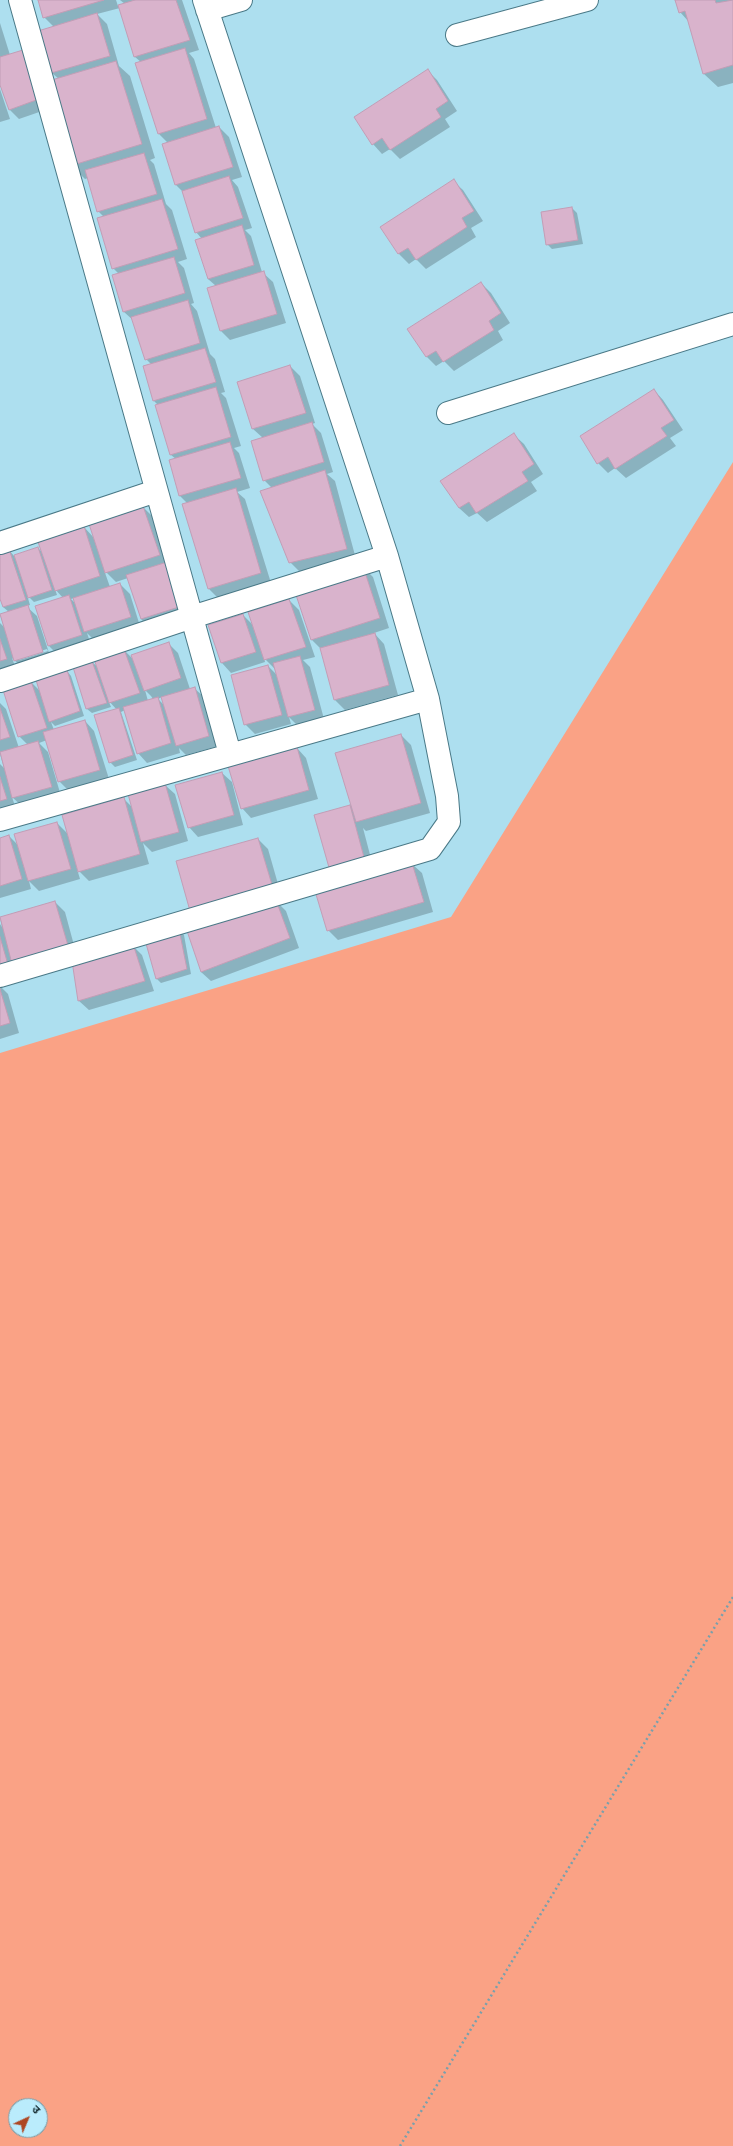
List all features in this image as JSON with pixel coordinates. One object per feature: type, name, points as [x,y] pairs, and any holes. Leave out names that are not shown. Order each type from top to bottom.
[{"type":"street","points":[[20,0],[230,754]]},
{"type":"street","points":[[0,976],[430,849],[448,822],[447,796],[428,699],[387,556],[206,5],[241,0]]},
{"type":"street","points":[[457,35],[587,0]]},
{"type":"street","points":[[448,413],[733,324]]},
{"type":"street","points":[[0,543],[156,491]]},
{"type":"street","points":[[0,681],[192,617],[387,556]]},
{"type":"street","points":[[0,820],[428,699]]},
{"type":"path","points":[[400,2146],[733,1597]]},
{"type":"shaded area","points":[[733,462],[733,2146],[0,2146],[0,1053],[451,917]]},
{"type":"building","points":[[38,0],[104,0],[43,18]]},
{"type":"building","points":[[135,0],[176,0],[190,40],[134,57],[118,5]]},
{"type":"building","points":[[675,0],[715,0],[716,3],[733,0],[733,65],[703,74],[685,11],[679,13]]},
{"type":"building","points":[[97,13],[110,56],[51,73],[38,31]]},
{"type":"building","points":[[185,48],[207,119],[158,134],[135,63]]},
{"type":"building","points":[[23,50],[39,99],[9,110],[0,85],[0,57]]},
{"type":"building","points":[[116,61],[142,144],[70,166],[45,82]]},
{"type":"building","points":[[428,69],[448,101],[436,109],[441,117],[390,150],[382,138],[372,145],[354,117]]},
{"type":"building","points":[[219,126],[233,167],[175,185],[162,144]]},
{"type":"building","points":[[144,153],[157,194],[97,212],[85,170]]},
{"type":"building","points":[[229,176],[243,218],[195,233],[182,191]]},
{"type":"building","points":[[454,179],[474,211],[462,218],[467,227],[416,260],[408,248],[398,254],[380,227]]},
{"type":"building","points":[[162,199],[178,249],[112,269],[97,218]]},
{"type":"building","points":[[572,207],[578,240],[546,245],[541,212]]},
{"type":"building","points":[[242,225],[254,265],[208,279],[195,240]]},
{"type":"building","points":[[174,257],[185,293],[123,312],[112,275]]},
{"type":"building","points":[[264,271],[277,314],[220,331],[207,288]]},
{"type":"building","points":[[481,282],[501,313],[489,321],[494,330],[443,362],[436,351],[426,357],[407,329]]},
{"type":"building","points":[[188,300],[200,343],[145,360],[131,317]]},
{"type":"building","points":[[205,348],[216,382],[153,401],[143,366]]},
{"type":"building","points":[[290,365],[306,413],[252,429],[237,382]]},
{"type":"building","points":[[216,387],[231,437],[170,455],[155,405]]},
{"type":"building","points":[[654,389],[674,420],[661,428],[667,436],[615,469],[608,457],[597,464],[580,436]]},
{"type":"building","points":[[312,422],[324,462],[263,481],[251,441]]},
{"type":"building","points":[[514,433],[534,464],[522,472],[528,481],[476,513],[469,502],[459,508],[440,481]]},
{"type":"building","points":[[230,442],[241,478],[179,496],[169,460]]},
{"type":"building","points":[[325,470],[347,549],[289,563],[260,491]]},
{"type":"building","points":[[236,488],[261,573],[208,589],[182,504]]},
{"type":"building","points":[[143,506],[160,555],[105,573],[89,524]]},
{"type":"building","points":[[84,526],[100,576],[55,591],[38,542]]},
{"type":"building","points":[[38,547],[52,590],[28,598],[14,555]]},
{"type":"building","points":[[9,549],[26,600],[3,607],[0,599],[0,552]]},
{"type":"building","points":[[167,562],[182,606],[141,619],[126,575]]},
{"type":"building","points":[[363,566],[380,618],[311,640],[294,589]]},
{"type":"building","points":[[120,583],[131,617],[84,632],[73,598]]},
{"type":"building","points":[[69,595],[82,635],[48,646],[35,606]]},
{"type":"building","points":[[289,599],[306,647],[264,660],[248,612]]},
{"type":"building","points":[[28,605],[43,652],[14,661],[0,614]]},
{"type":"building","points":[[243,614],[256,652],[221,663],[208,625]]},
{"type":"building","points":[[375,633],[389,685],[334,700],[320,648]]},
{"type":"building","points":[[0,639],[7,659],[0,661]]},
{"type":"building","points":[[169,642],[181,678],[144,691],[131,655]]},
{"type":"building","points":[[124,649],[140,693],[109,703],[94,659]]},
{"type":"building","points":[[300,656],[315,710],[288,717],[273,663]]},
{"type":"building","points":[[92,661],[107,703],[86,709],[73,667]]},
{"type":"building","points":[[268,665],[282,715],[244,725],[231,675]]},
{"type":"building","points":[[67,670],[80,711],[49,722],[36,680]]},
{"type":"building","points":[[31,681],[47,728],[18,737],[3,690]]},
{"type":"building","points":[[195,687],[209,736],[176,746],[161,697]]},
{"type":"building","points":[[158,697],[171,743],[137,754],[123,707]]},
{"type":"building","points":[[0,708],[10,737],[0,740]]},
{"type":"building","points":[[119,708],[133,755],[109,763],[94,715]]},
{"type":"building","points":[[85,720],[100,770],[58,782],[43,732]]},
{"type":"building","points":[[401,734],[421,803],[356,822],[335,753]]},
{"type":"building","points":[[38,741],[52,787],[12,798],[0,752]]},
{"type":"building","points":[[297,747],[309,790],[241,809],[228,766]]},
{"type":"building","points":[[222,772],[234,815],[188,828],[175,785]]},
{"type":"building","points":[[0,777],[7,799],[0,801]]},
{"type":"building","points":[[165,783],[179,832],[141,842],[128,794]]},
{"type":"building","points":[[124,797],[140,854],[78,872],[62,815]]},
{"type":"building","points":[[350,805],[365,861],[330,871],[314,815]]},
{"type":"building","points":[[57,822],[71,869],[28,881],[14,834]]},
{"type":"building","points":[[9,835],[22,879],[0,886],[0,838]]},
{"type":"building","points":[[258,838],[273,888],[190,911],[176,861]]},
{"type":"building","points":[[412,863],[424,902],[327,931],[315,891]]},
{"type":"building","points":[[276,900],[290,938],[201,972],[186,928]]},
{"type":"building","points":[[55,901],[69,949],[12,964],[0,917]]},
{"type":"building","points":[[179,929],[187,969],[156,979],[145,940]]},
{"type":"building","points":[[0,937],[9,968],[0,970]]},
{"type":"building","points":[[133,944],[145,981],[78,1001],[72,961]]},
{"type":"building","points":[[0,989],[10,1023],[0,1026]]}]
